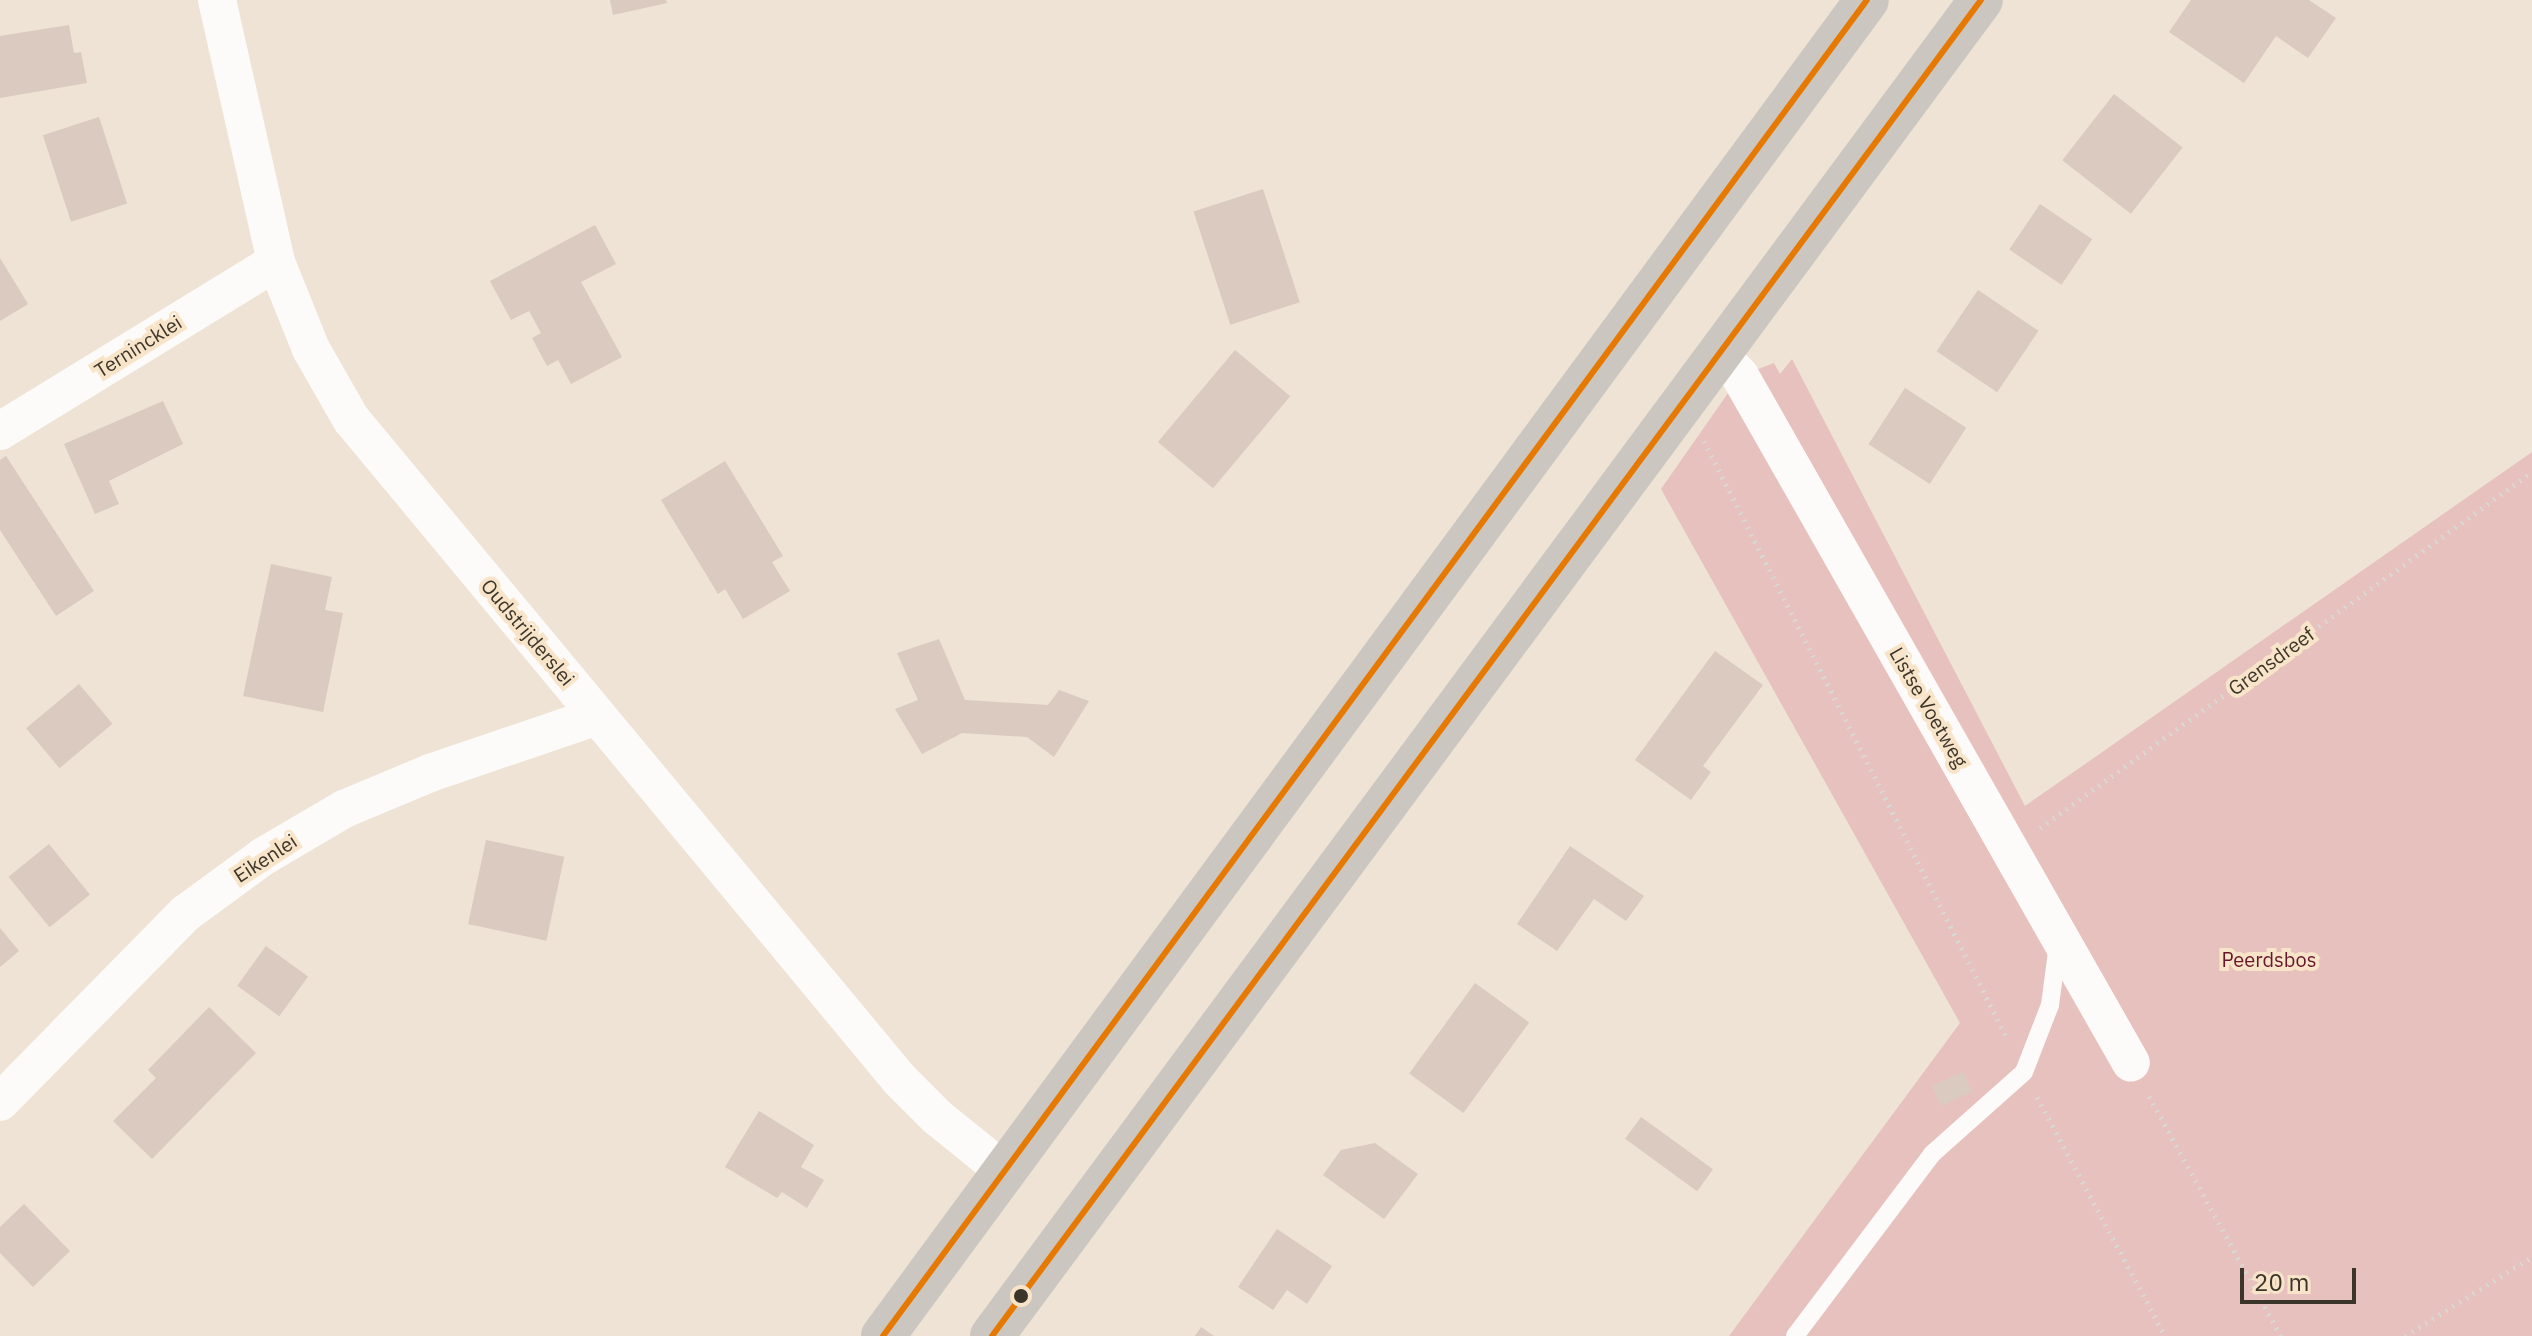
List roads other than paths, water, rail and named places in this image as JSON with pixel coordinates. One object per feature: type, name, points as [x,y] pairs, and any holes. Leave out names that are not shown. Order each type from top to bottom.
[{"type":"main road","points":[[883,1336],[1867,0]]},
{"type":"main road","points":[[992,1336],[1981,0]]},
{"type":"street","name":"Oudstrijderslei","points":[[217,0],[245,140],[276,262],[311,349],[351,419],[900,1080],[937,1117],[1004,1171]]},
{"type":"street","name":"Ternincklei","points":[[0,431],[276,262]]},
{"type":"street","name":"Listse Voetweg","points":[[1720,355],[1740,376],[2131,1063]]},
{"type":"street","name":"Eikenlei","points":[[0,1102],[186,913],[264,856],[344,809],[402,785],[597,716]]},
{"type":"lane","points":[[1795,1336],[1932,1154],[2024,1072],[2050,1005],[2059,937]]},
{"type":"park label","name":"Peerdsbos","points":[[2269,959]]}]
